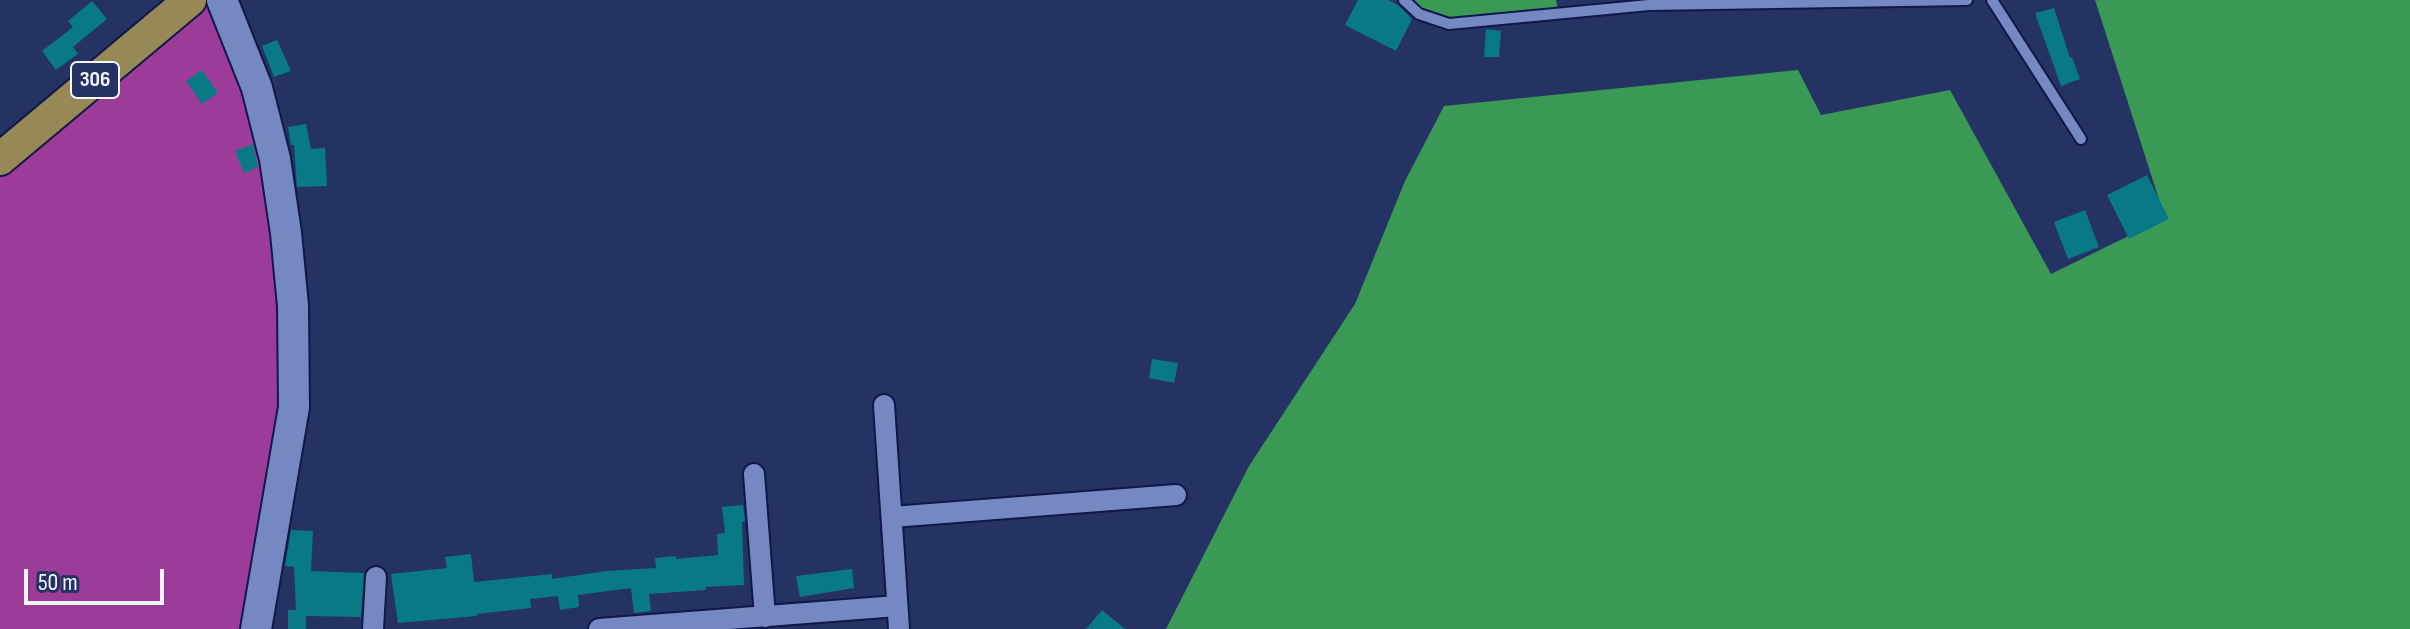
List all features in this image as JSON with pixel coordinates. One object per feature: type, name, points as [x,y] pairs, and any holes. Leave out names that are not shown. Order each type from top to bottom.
[{"type":"main road","name":"306","points":[[0,159],[190,0]]},
{"type":"street","points":[[222,0],[257,88],[275,159],[293,306],[294,407],[256,629]]},
{"type":"street","points":[[884,405],[899,629]]},
{"type":"street","points":[[754,474],[765,617]]},
{"type":"street","points":[[892,517],[1176,495]]},
{"type":"street","points":[[373,629],[376,577]]},
{"type":"street","points":[[599,629],[722,625],[765,617],[897,606]]},
{"type":"lane","points":[[1404,0],[1419,14],[1449,24],[1649,5],[1967,0]]},
{"type":"lane","points":[[1992,0],[2081,139]]},
{"type":"shaded area","points":[[190,0],[222,0],[257,88],[293,306],[256,629],[0,629],[0,159]]},
{"type":"shaded area","points":[[1404,0],[1556,0],[1559,14],[1449,24],[1419,14]]},
{"type":"shaded area","points":[[2095,0],[2410,0],[2410,629],[1166,629],[1249,466],[1355,304],[1405,181],[1444,106],[1798,70],[1821,115],[1950,90],[2051,274],[2165,218]]},
{"type":"building","points":[[1358,0],[1388,0],[1412,19],[1396,51],[1345,25]]},
{"type":"building","points":[[92,1],[107,19],[73,47],[78,54],[56,70],[42,51],[73,27],[68,21]]},
{"type":"building","points":[[2054,8],[2080,79],[2061,86],[2035,13]]},
{"type":"building","points":[[1486,29],[1501,31],[1499,57],[1484,57]]},
{"type":"building","points":[[277,40],[291,71],[274,77],[262,46]]},
{"type":"building","points":[[202,70],[218,93],[202,104],[186,81]]},
{"type":"building","points":[[306,124],[311,149],[325,148],[327,186],[297,187],[294,145],[291,145],[288,127]]},
{"type":"building","points":[[253,144],[258,167],[244,173],[235,151]]},
{"type":"building","points":[[2147,175],[2169,219],[2129,239],[2107,195]]},
{"type":"building","points":[[2085,210],[2099,247],[2068,259],[2054,222]]},
{"type":"building","points":[[1152,359],[1178,363],[1174,383],[1149,378]]},
{"type":"building","points":[[743,505],[744,585],[649,594],[651,611],[634,613],[631,588],[578,595],[579,607],[560,610],[558,596],[530,599],[531,608],[398,623],[391,574],[447,568],[445,557],[471,554],[474,582],[552,574],[552,579],[656,568],[655,558],[718,555],[717,534],[725,533],[722,507]]},
{"type":"building","points":[[291,530],[313,531],[311,571],[364,573],[361,617],[306,616],[306,629],[288,629],[288,610],[296,610],[294,567],[285,566]]},
{"type":"building","points":[[852,569],[854,588],[800,597],[796,576]]},
{"type":"building","points":[[1102,610],[1125,629],[1086,629]]}]
